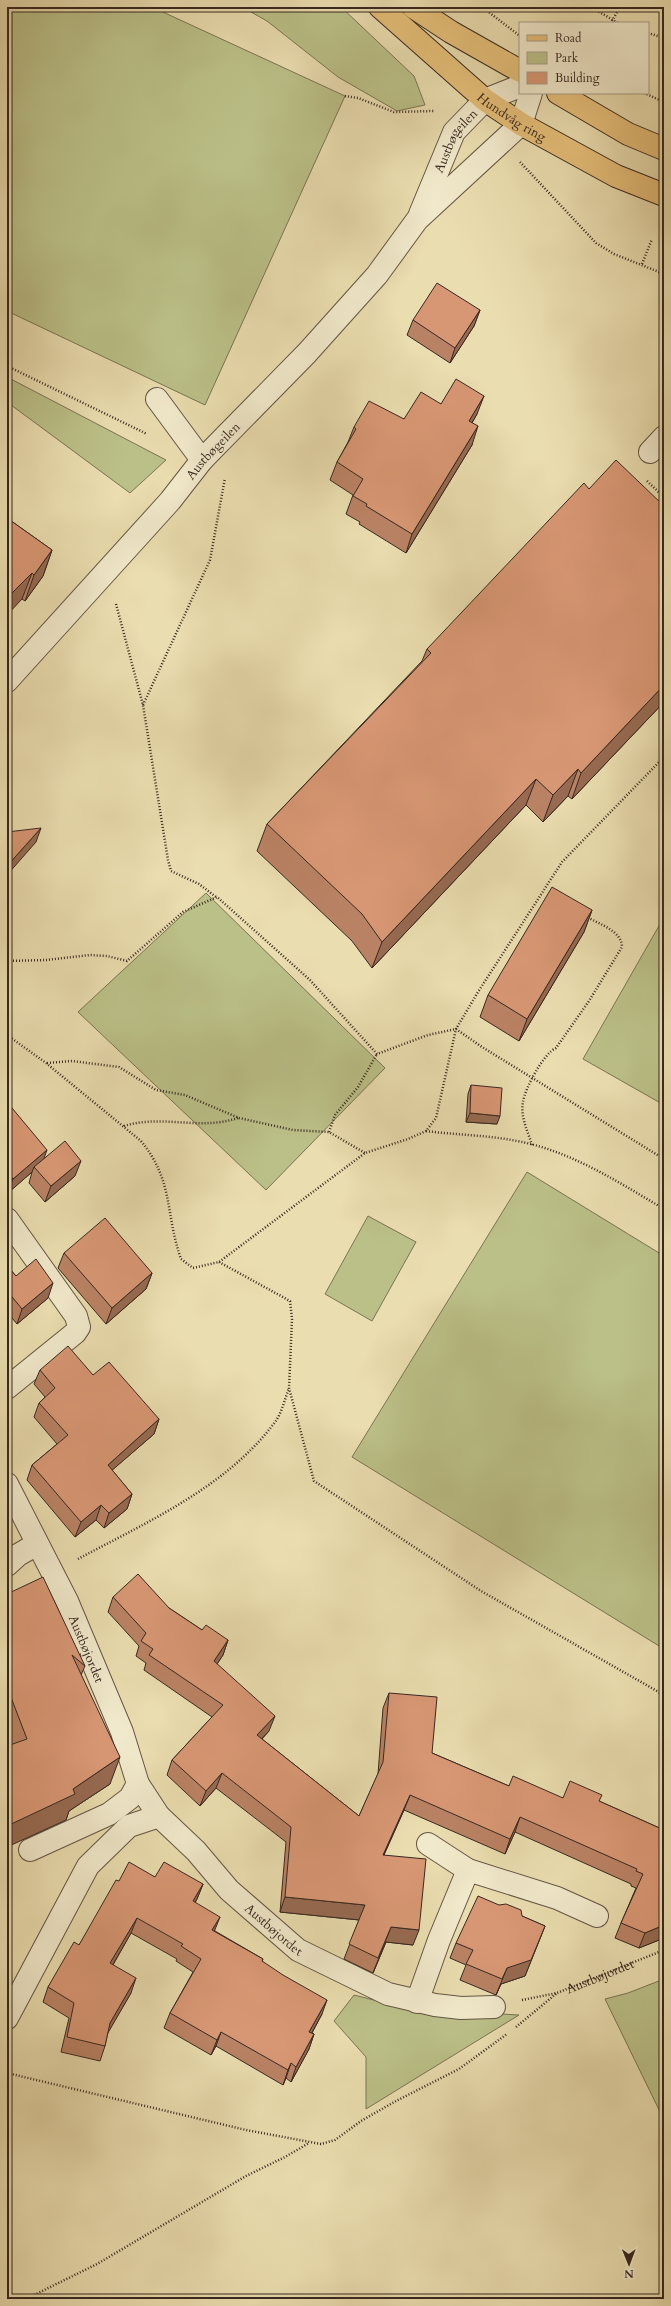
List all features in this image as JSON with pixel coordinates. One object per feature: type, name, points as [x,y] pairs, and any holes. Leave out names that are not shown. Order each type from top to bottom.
[{"type":"main road","name":"Hundvåg ring","points":[[380,7],[485,100],[521,124],[616,176],[664,195]]},
{"type":"main road","points":[[413,7],[451,32],[519,70]]},
{"type":"main road","points":[[560,94],[628,134],[664,149]]},
{"type":"street","name":"Austbøgeilen","points":[[417,220],[454,132],[485,100],[519,86]]},
{"type":"street","name":"Austbøgeilen","points":[[7,681],[95,582],[170,501],[202,460],[307,353],[372,281],[417,220],[521,124],[531,94]]},
{"type":"street","points":[[157,399],[202,460]]},
{"type":"street","points":[[7,1218],[76,1316],[79,1328],[76,1333],[7,1388]]},
{"type":"street","name":"Austbøjordet","points":[[7,1484],[70,1608],[122,1732],[138,1784],[159,1816],[196,1851],[229,1890],[298,1950],[388,1994],[417,2002],[461,2008],[494,2006]]},
{"type":"street","points":[[7,1565],[18,1555],[37,1544]]},
{"type":"street","points":[[30,1850],[109,1814],[130,1798],[138,1784]]},
{"type":"street","points":[[7,2018],[88,1866],[129,1826],[159,1816]]},
{"type":"street","points":[[428,1844],[468,1870],[557,1898],[597,1916]]},
{"type":"street","points":[[417,2002],[438,1940],[468,1870]]},
{"type":"path","points":[[482,7],[519,35]]},
{"type":"path","points":[[488,12],[489,7]]},
{"type":"path","points":[[591,7],[615,22]]},
{"type":"path","points":[[612,21],[620,7]]},
{"type":"path","points":[[649,33],[664,38]]},
{"type":"path","points":[[646,94],[664,102]]},
{"type":"path","points":[[345,96],[358,98],[394,112],[439,111]]},
{"type":"path","points":[[518,159],[596,243],[614,254],[664,274]]},
{"type":"path","points":[[642,264],[652,239]]},
{"type":"path","points":[[7,366],[149,436]]},
{"type":"path","points":[[143,706],[210,560],[224,489],[225,476]]},
{"type":"path","points":[[95,582],[110,593],[115,600],[143,706],[168,860],[172,871],[199,884],[217,897],[310,980],[377,1054]]},
{"type":"path","points":[[7,1035],[46,1063],[124,1126],[154,1156],[161,1171],[180,1259],[193,1268],[219,1262],[365,1153],[408,1139],[426,1131],[436,1118],[456,1029],[542,892],[562,862],[579,842],[664,757]]},
{"type":"path","points":[[542,892],[547,895]]},
{"type":"path","points":[[7,961],[46,960],[90,955],[107,956],[127,961],[183,912],[217,897]]},
{"type":"path","points":[[532,1145],[524,1122],[522,1103],[533,1079],[549,1051],[556,1048],[589,1001],[622,947],[622,940],[618,934],[585,917]]},
{"type":"path","points":[[329,1132],[335,1115],[358,1087],[377,1054],[428,1035],[456,1029],[533,1079],[664,1159]]},
{"type":"path","points":[[46,1063],[72,1061],[119,1067],[156,1090],[185,1095],[239,1118],[293,1130],[329,1132],[365,1153]]},
{"type":"path","points":[[124,1126],[136,1122],[172,1121],[207,1125],[239,1118]]},
{"type":"path","points":[[426,1131],[491,1137],[532,1145],[559,1153],[609,1176],[664,1209]]},
{"type":"path","points":[[219,1262],[290,1301],[292,1319],[289,1388],[314,1480],[481,1591],[664,1695]]},
{"type":"path","points":[[52,1574],[195,1495],[224,1473],[276,1421],[289,1388]]},
{"type":"path","name":"Austbøjordet","points":[[494,2006],[557,1993],[664,1950]]},
{"type":"path","points":[[7,2073],[310,2143],[329,2143],[361,2121],[396,2101],[459,2069],[530,2017],[557,1993]]},
{"type":"path","points":[[26,2299],[97,2264],[246,2176],[310,2143]]},
{"type":"green space","points":[[7,7],[152,7],[345,96],[205,405],[7,311]]},
{"type":"green space","points":[[242,7],[341,7],[414,76],[425,105],[397,111],[338,77],[267,21]]},
{"type":"green space","points":[[7,377],[166,460],[130,493],[7,402]]},
{"type":"green space","points":[[206,893],[385,1068],[266,1190],[78,1012]]},
{"type":"green space","points":[[664,917],[664,1105],[583,1059]]},
{"type":"green space","points":[[527,1172],[664,1256],[664,1649],[352,1457]]},
{"type":"green space","points":[[368,1216],[416,1242],[372,1321],[325,1294]]},
{"type":"green space","points":[[664,1979],[664,2120],[605,1999],[628,1993]]},
{"type":"green space","points":[[354,1995],[409,2009],[519,2015],[366,2109],[366,2057],[334,2021]]},
{"type":"building","points":[[437,283],[480,310],[455,348],[413,320]]},
{"type":"building","points":[[456,379],[484,396],[469,421],[478,426],[412,534],[366,506],[367,504],[353,496],[363,479],[337,462],[356,429],[354,427],[369,401],[404,419],[421,392],[441,404]]},
{"type":"building","points":[[616,460],[664,506],[664,685],[581,773],[578,769],[553,795],[536,779],[382,942],[362,914],[267,824],[431,653],[427,649],[584,483],[589,489]]},
{"type":"building","points":[[7,518],[52,550],[34,575],[32,573],[7,598]]},
{"type":"building","points":[[41,828],[7,866],[7,832]]},
{"type":"building","points":[[552,887],[592,910],[527,1019],[488,995]]},
{"type":"building","points":[[471,1085],[502,1088],[500,1116],[470,1113]]},
{"type":"building","points":[[7,1102],[47,1150],[13,1179],[7,1172]]},
{"type":"building","points":[[65,1141],[81,1161],[51,1186],[34,1167]]},
{"type":"building","points":[[105,1218],[152,1273],[112,1308],[64,1253]]},
{"type":"building","points":[[36,1259],[53,1283],[22,1309],[8,1292],[7,1293],[7,1266],[16,1276]]},
{"type":"building","points":[[68,1346],[93,1375],[109,1362],[159,1419],[108,1465],[132,1494],[109,1513],[101,1505],[81,1522],[32,1465],[68,1435],[39,1403],[55,1388],[40,1370]]},
{"type":"building","points":[[138,1574],[169,1608],[202,1630],[206,1625],[228,1640],[214,1661],[275,1716],[257,1735],[359,1816],[383,1762],[389,1693],[437,1697],[432,1753],[509,1786],[513,1776],[563,1798],[570,1781],[602,1795],[599,1801],[664,1830],[664,1925],[645,1933],[621,1923],[643,1874],[636,1871],[637,1869],[520,1817],[510,1839],[410,1795],[383,1855],[426,1859],[419,1930],[391,1927],[378,1958],[349,1944],[365,1905],[285,1897],[291,1827],[222,1773],[206,1791],[172,1760],[223,1705],[149,1655],[153,1649],[141,1641],[146,1633],[113,1597]]},
{"type":"building","points":[[43,1577],[85,1666],[72,1655],[120,1757],[73,1789],[75,1794],[7,1826],[7,1746],[27,1739],[7,1687],[7,1594]]},
{"type":"building","points":[[129,1862],[155,1877],[164,1862],[203,1884],[193,1901],[220,1917],[212,1930],[263,1959],[262,1961],[283,1975],[327,2000],[309,2032],[314,2034],[296,2067],[291,2063],[288,2070],[221,2032],[217,2040],[170,2013],[201,1959],[181,1946],[183,1944],[137,1918],[110,1963],[136,1978],[110,2023],[105,2046],[67,2037],[74,2003],[48,1987],[74,1942],[79,1945],[116,1880],[119,1881]]},
{"type":"building","points":[[478,1896],[499,1905],[506,1904],[521,1910],[522,1916],[545,1926],[531,1960],[507,1968],[502,1979],[466,1964],[473,1950],[456,1943]]}]
